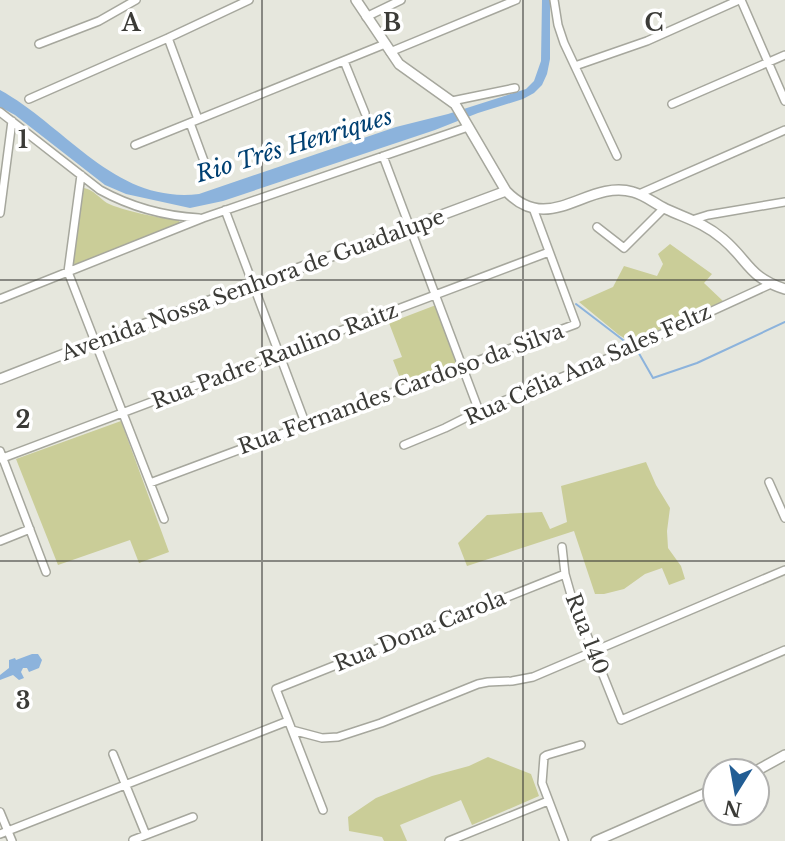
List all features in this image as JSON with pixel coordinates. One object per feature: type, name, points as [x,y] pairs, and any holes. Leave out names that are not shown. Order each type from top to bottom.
[{"type":"street","points":[[39,44],[99,21],[136,0]]},
{"type":"street","points":[[29,99],[249,0]]},
{"type":"street","points":[[356,0],[403,68],[455,104],[506,191],[516,200],[545,210],[614,190],[639,194],[708,227],[723,239],[753,272],[771,284],[785,289]]},
{"type":"street","points":[[366,17],[401,0]]},
{"type":"street","points":[[135,145],[344,61],[387,48],[516,0]]},
{"type":"street","points":[[554,0],[560,34],[617,156]]},
{"type":"street","points":[[575,66],[648,41],[740,0],[785,101]]},
{"type":"street","points":[[168,38],[204,161]]},
{"type":"street","points":[[672,104],[785,55]]},
{"type":"street","points":[[344,61],[365,113]]},
{"type":"street","points":[[455,104],[515,88]]},
{"type":"street","points":[[0,112],[100,190],[130,204],[162,214],[203,218]]},
{"type":"street","points":[[0,213],[12,121]]},
{"type":"street","points":[[0,299],[203,218],[467,125]]},
{"type":"street","points":[[639,194],[785,130]]},
{"type":"street","points":[[383,156],[479,411]]},
{"type":"street","points":[[81,175],[68,272],[163,519]]},
{"type":"street","name":"Avenida Nossa Senhora de Guadalupe","points":[[0,379],[506,191]]},
{"type":"street","points":[[692,220],[785,202]]},
{"type":"street","name":"Rua Fernandes Cardoso da Silva","points":[[150,483],[576,324],[533,208]]},
{"type":"street","points":[[597,227],[624,248],[664,208]]},
{"type":"street","points":[[225,210],[306,425]]},
{"type":"street","name":"Rua Padre Raulino Raitz","points":[[1,456],[549,253]]},
{"type":"street","name":"Rua Célia Ana Sales Feltz","points":[[404,445],[616,355],[771,284]]},
{"type":"street","points":[[1,456],[46,572]]},
{"type":"street","points":[[769,482],[785,518]]},
{"type":"street","points":[[0,541],[30,529]]},
{"type":"street","name":"Rua 140","points":[[562,547],[571,595],[621,720],[785,650]]},
{"type":"street","points":[[292,730],[322,738],[338,737],[381,723],[478,684],[534,677],[785,570]]},
{"type":"street","name":"Rua Dona Carola","points":[[288,721],[276,689],[565,574]]},
{"type":"street","points":[[4,833],[288,721],[323,810]]},
{"type":"street","points":[[564,841],[541,778],[544,757],[581,745]]},
{"type":"street","points":[[113,754],[125,785],[150,833],[158,841]]},
{"type":"street","points":[[596,841],[701,795]]},
{"type":"street","points":[[449,841],[548,801]]},
{"type":"street","points":[[0,812],[4,833],[12,841]]},
{"type":"street","points":[[133,840],[192,817]]},
{"type":"green space","points":[[84,188],[114,206],[177,220],[180,223],[73,266]]},
{"type":"green space","points":[[670,244],[712,274],[704,283],[724,302],[631,342],[579,302],[613,287],[624,266],[657,276],[663,264],[658,254]]},
{"type":"green space","points":[[436,305],[458,365],[403,386],[393,360],[402,357],[389,323]]},
{"type":"green space","points":[[121,421],[169,552],[139,563],[130,540],[58,565],[16,459]]},
{"type":"green space","points":[[646,462],[670,508],[668,548],[681,566],[685,579],[669,585],[662,568],[645,574],[624,589],[595,594],[574,531],[467,566],[458,543],[487,515],[542,512],[550,529],[567,522],[561,486]]},
{"type":"green space","points":[[488,757],[531,774],[539,796],[472,825],[461,800],[400,825],[407,841],[384,841],[382,837],[349,831],[348,817],[376,798]]},
{"type":"water","points":[[542,0],[550,0],[550,59],[542,85],[534,93],[435,130],[223,201],[190,208],[126,194],[105,185],[15,115],[0,107],[0,90],[117,175],[142,187],[169,194],[199,194],[396,127],[448,114],[526,89],[534,81],[541,61]]},
{"type":"water","points":[[38,654],[42,660],[39,668],[29,672],[27,668],[23,668],[21,672],[24,678],[19,680],[13,675],[0,680],[0,675],[9,668],[9,660]]},
{"type":"waterway","points":[[576,304],[627,343]]},
{"type":"waterway","points":[[637,350],[653,378],[697,363],[785,322]]},
{"type":"water label","name":"Rio Três Henriques","points":[[294,145]]}]
